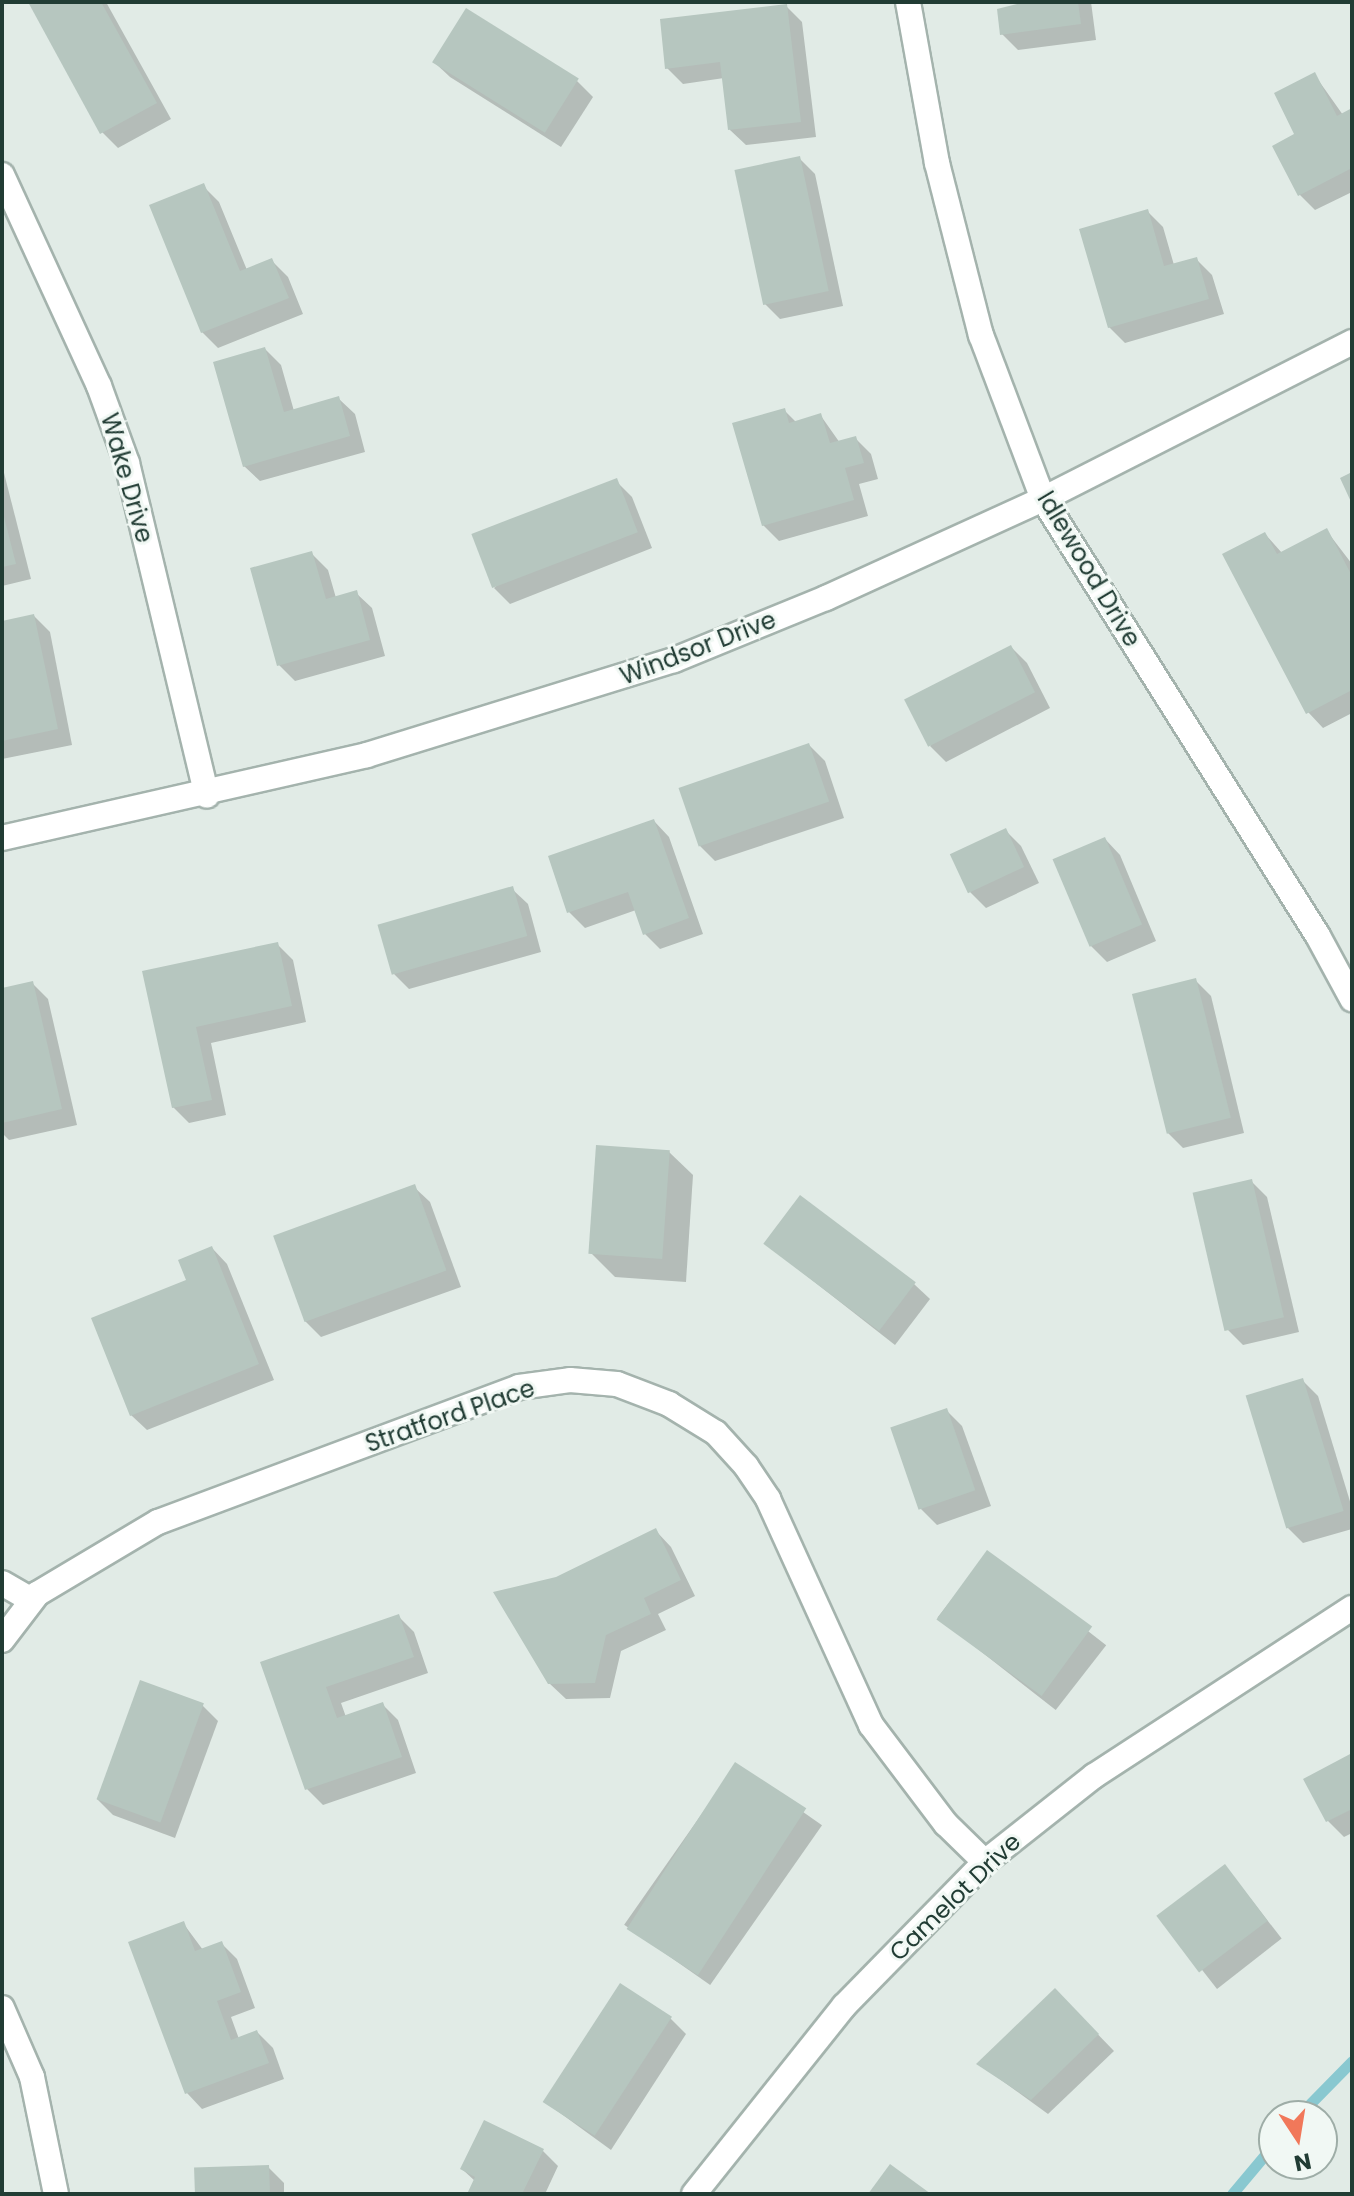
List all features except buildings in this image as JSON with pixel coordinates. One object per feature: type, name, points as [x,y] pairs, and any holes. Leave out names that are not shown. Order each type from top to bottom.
[{"type":"street","name":"Idlewood Drive","points":[[908,2],[933,148],[978,321],[1043,499],[1318,936],[1352,999]]},
{"type":"street","name":"Wake Drive","points":[[2,175],[99,386],[127,463],[207,795]]},
{"type":"street","name":"Windsor Drive","points":[[2,838],[207,795],[533,708],[674,660],[1043,499],[1352,342]]},
{"type":"street","name":"Stratford Place","points":[[2,1640],[32,1600],[90,1559],[158,1522],[519,1387],[570,1380],[617,1384],[669,1404],[716,1433],[746,1466],[768,1499],[871,1725],[946,1824],[985,1862]]},
{"type":"street","points":[[2,1583],[32,1600]]},
{"type":"street","name":"Camelot Drive","points":[[694,2194],[844,2006],[985,1862],[1094,1776],[1352,1608]]},
{"type":"street","points":[[2,2008],[32,2077],[56,2194]]},
{"type":"waterway","points":[[1314,2100],[1352,2061]]},
{"type":"waterway","points":[[1232,2194],[1258,2163]]}]
